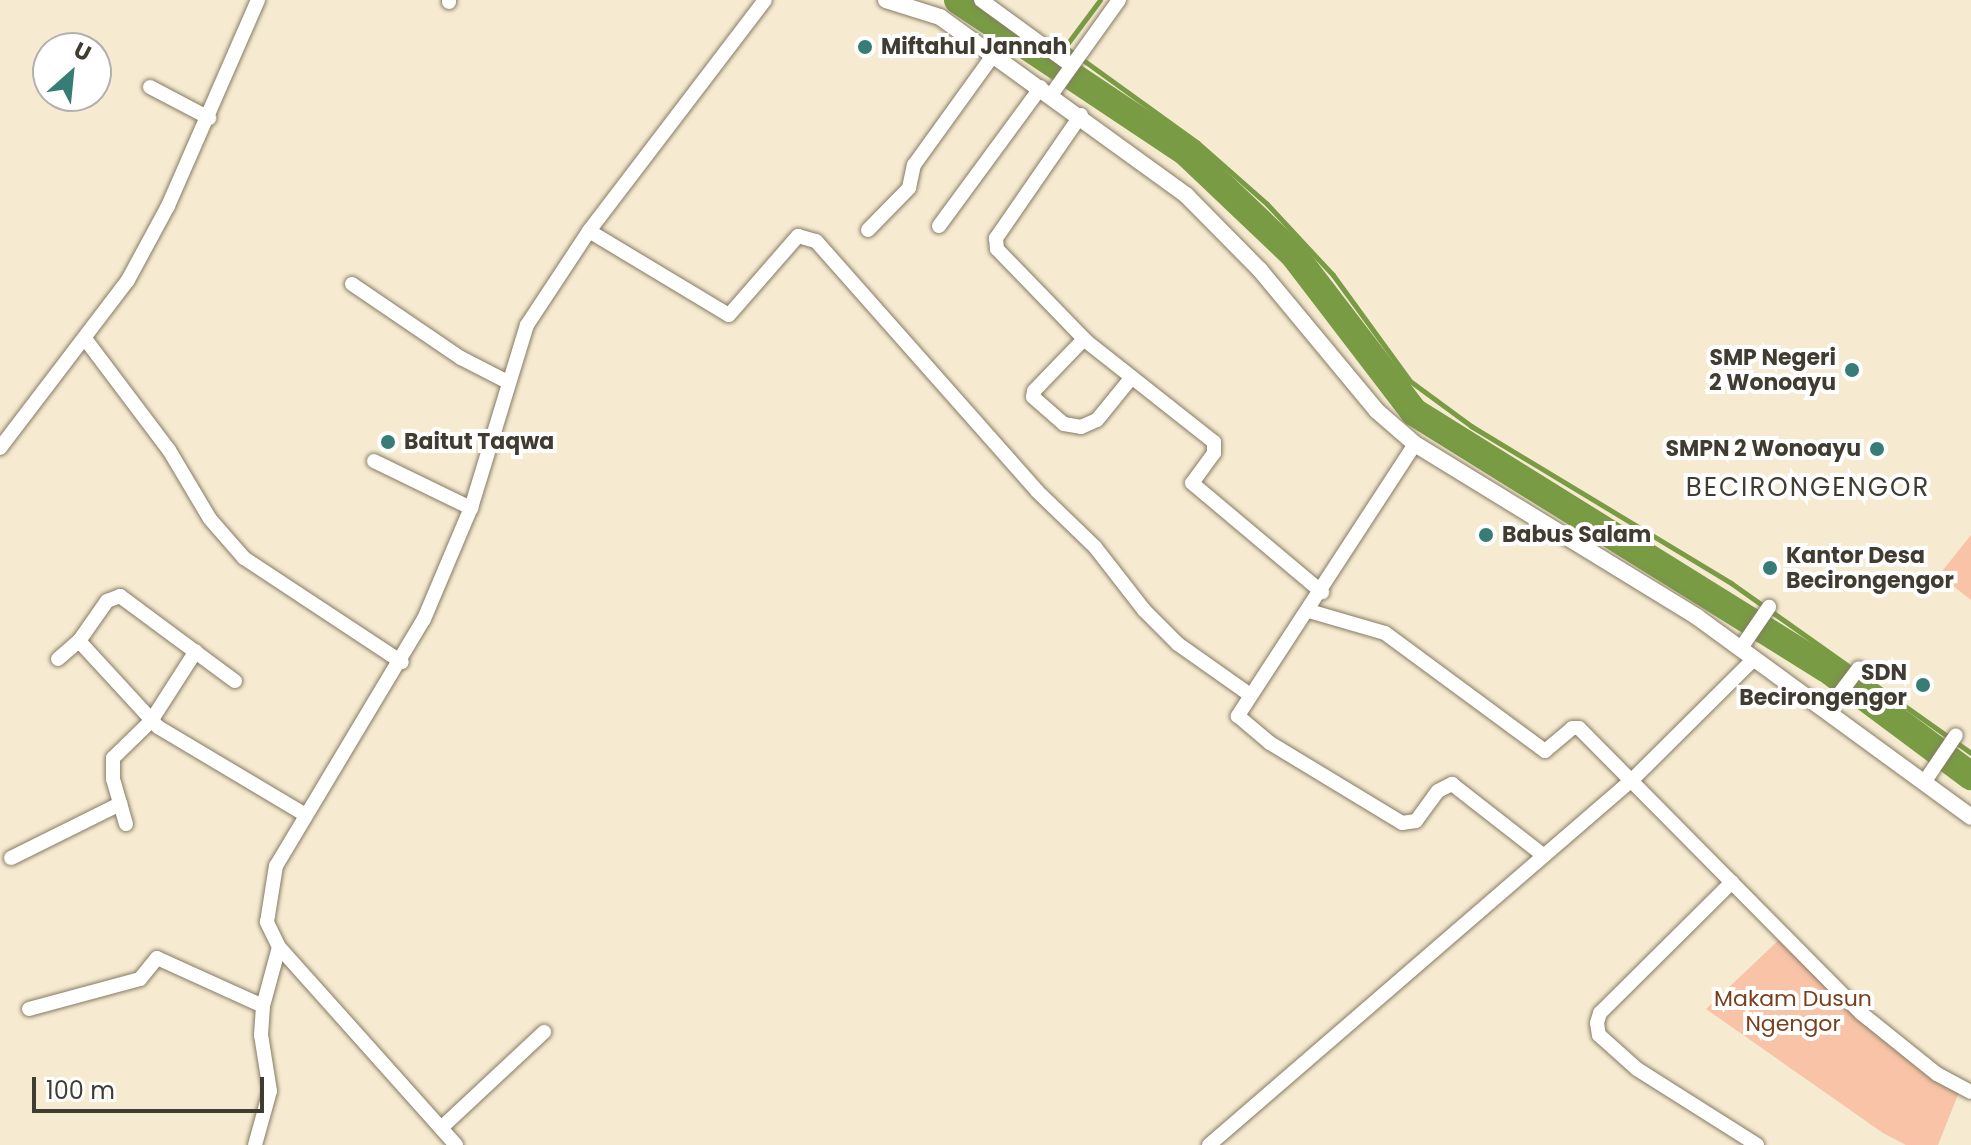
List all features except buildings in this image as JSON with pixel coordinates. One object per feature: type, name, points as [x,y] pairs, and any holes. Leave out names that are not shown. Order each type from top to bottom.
[{"type":"street","points":[[0,448],[93,346],[209,118],[258,0]]},
{"type":"street","points":[[456,1145],[279,947],[267,922],[267,902],[276,866],[304,814],[402,662],[471,508],[527,325],[589,231],[765,0]]},
{"type":"street","points":[[886,0],[940,17],[1050,90],[1187,196],[1260,270],[1377,411],[1415,444],[1745,641],[1755,658],[1930,774],[1971,817]]},
{"type":"street","points":[[981,0],[1075,62]]},
{"type":"street","points":[[939,226],[1075,62],[1119,0]]},
{"type":"street","points":[[868,230],[909,188],[914,165],[994,54]]},
{"type":"street","points":[[150,87],[209,118]]},
{"type":"street","points":[[1081,115],[996,238],[1004,260],[1084,339],[1214,442],[1214,453],[1192,483],[1322,592]]},
{"type":"street","points":[[589,231],[729,315],[798,236],[816,241],[1037,491],[1095,547],[1144,610],[1178,644],[1249,694]]},
{"type":"street","points":[[352,284],[461,358],[508,382]]},
{"type":"street","points":[[1084,339],[1034,391],[1033,397],[1064,424],[1081,427],[1097,420],[1132,377]]},
{"type":"street","points":[[93,346],[210,519],[244,558],[402,662]]},
{"type":"street","points":[[1415,444],[1322,592],[1249,694],[1238,716],[1243,724],[1402,823],[1416,821],[1438,791],[1452,784],[1543,855]]},
{"type":"street","points":[[374,461],[471,508]]},
{"type":"street","points":[[58,659],[79,641],[114,596],[235,681]]},
{"type":"street","points":[[1309,611],[1385,633],[1545,751],[1572,728],[1579,728],[1634,778],[1861,1013],[1937,1074],[1971,1092]]},
{"type":"street","points":[[1745,641],[1765,613]]},
{"type":"street","points":[[79,641],[151,721],[304,814]]},
{"type":"street","points":[[126,824],[113,758],[151,721],[196,651]]},
{"type":"street","points":[[1209,1145],[1634,778],[1755,658]]},
{"type":"street","points":[[1828,709],[1854,675]]},
{"type":"street","points":[[1930,774],[1950,743]]},
{"type":"street","points":[[11,858],[120,804]]},
{"type":"street","points":[[1732,882],[1600,1013],[1597,1023],[1599,1035],[1637,1069],[1757,1145]]},
{"type":"street","points":[[255,1145],[270,1091],[261,1035],[263,1006],[279,947]]},
{"type":"street","points":[[29,1009],[140,979],[157,958],[263,1006]]},
{"type":"street","points":[[441,1128],[544,1032]]},
{"type":"green space","points":[[1971,535],[1971,600],[1939,575]]},
{"type":"green space","name":"Makam Dusun Ngengor","points":[[1784,935],[1882,1030],[1961,1087],[1938,1145],[1906,1145],[1883,1133],[1706,1009]]},
{"type":"waterway","points":[[958,0],[1187,153],[1294,255],[1414,412],[1826,668],[1971,776]]},
{"type":"waterway","points":[[1100,0],[1065,47],[1198,143],[1267,204],[1333,275],[1410,381],[1471,426],[1731,583],[1971,753]]},
{"type":"place","name":"Miftahul Jannah","points":[[865,47]]},
{"type":"place","name":"SMP Negeri 2 Wonoayu","points":[[1852,370]]},
{"type":"place","name":"Baitut Taqwa","points":[[388,442]]},
{"type":"place","name":"SMPN 2 Wonoayu","points":[[1877,449]]},
{"type":"place","name":"Babus Salam","points":[[1486,535]]},
{"type":"place","name":"Kantor Desa Becirongengor","points":[[1770,568]]},
{"type":"place","name":"SDN Becirongengor","points":[[1923,685]]},
{"type":"district","name":"BECIRONGENGOR","points":[[1808,488]]}]
